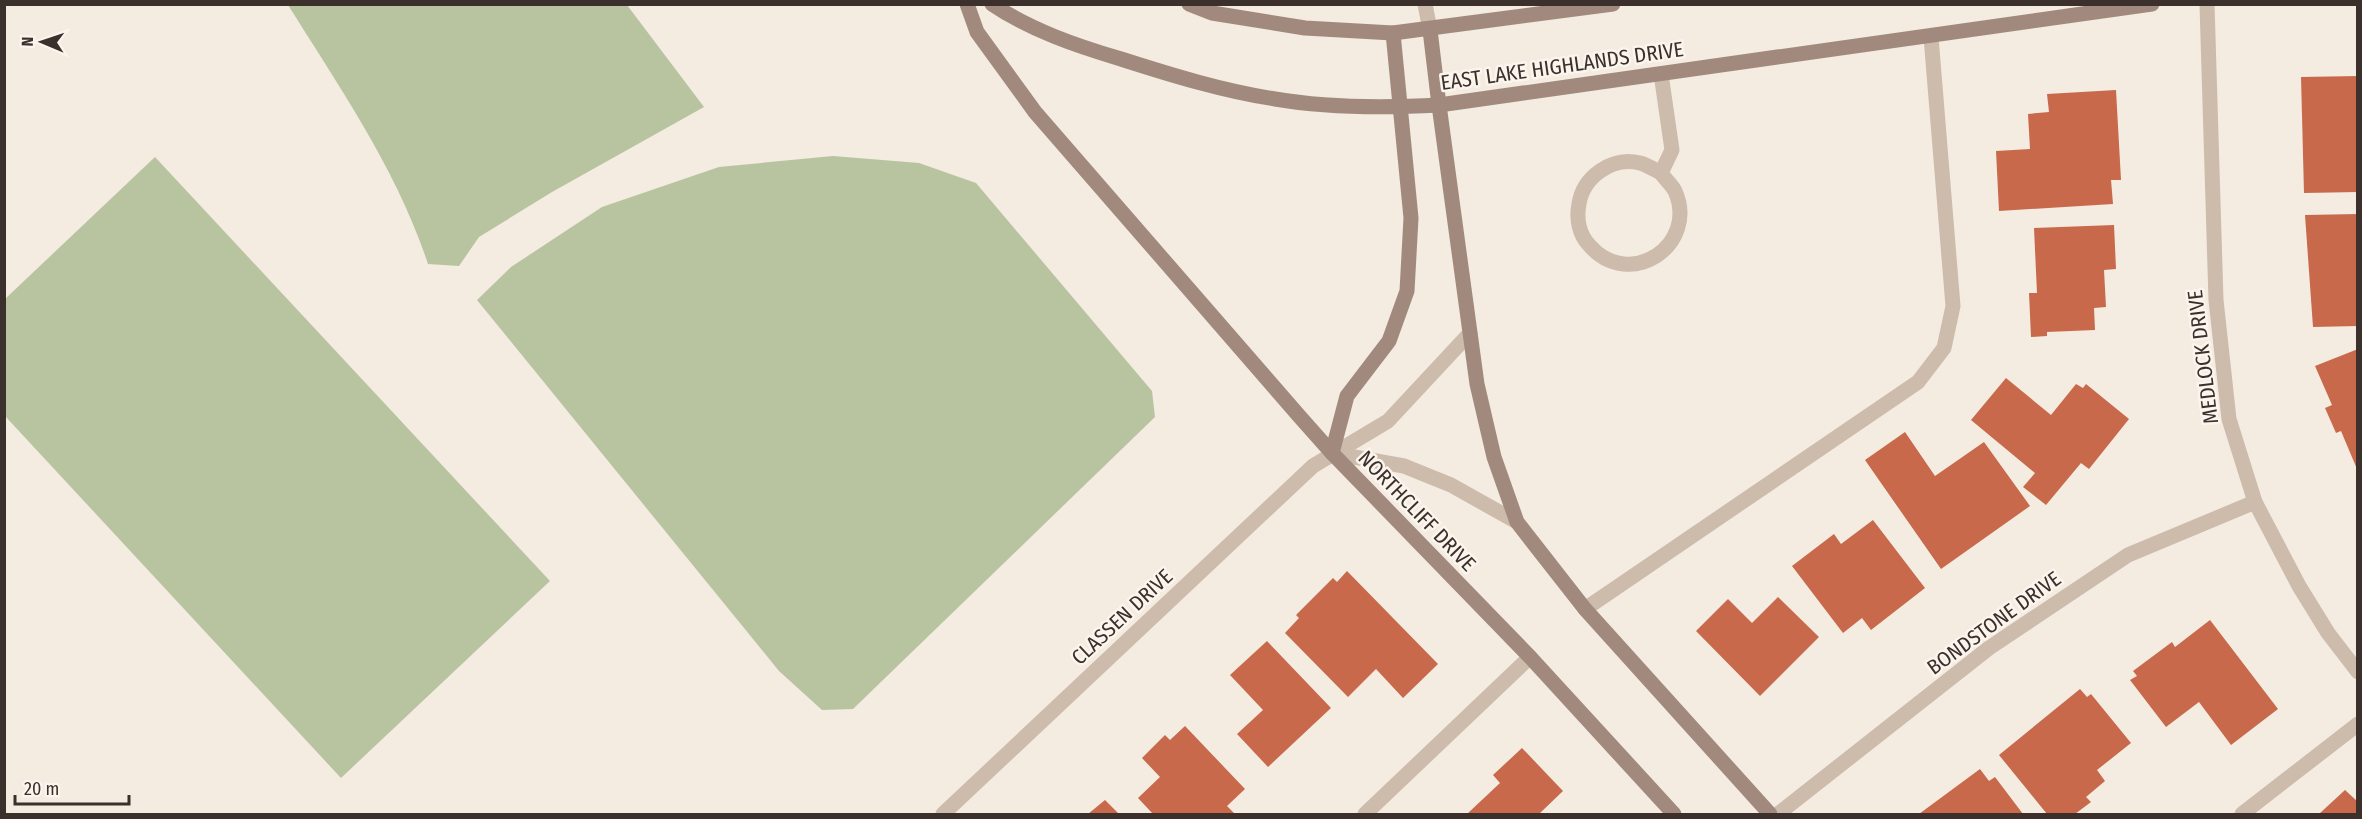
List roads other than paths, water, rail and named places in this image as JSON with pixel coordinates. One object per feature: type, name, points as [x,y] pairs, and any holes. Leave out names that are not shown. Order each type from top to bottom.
[{"type":"main road","points":[[967,4],[977,32],[1035,112],[1332,453]]},
{"type":"main road","name":"EAST LAKE HIGHLANDS DRIVE","points":[[992,4],[1010,17],[1089,49],[1183,79],[1276,100],[1399,107],[1438,105],[2151,4]]},
{"type":"main road","points":[[1189,4],[1212,13],[1305,28],[1393,33],[1430,30],[1613,4]]},
{"type":"main road","points":[[1430,30],[1438,105],[1477,384],[1494,457],[1517,522],[1585,609],[1770,814]]},
{"type":"main road","name":"NORTHCLIFF DRIVE","points":[[1393,33],[1411,218],[1407,291],[1389,341],[1347,396],[1332,453],[1530,657],[1674,814]]},
{"type":"street","points":[[1425,4],[1430,30]]},
{"type":"street","name":"MEDLOCK DRIVE","points":[[2207,4],[2216,300],[2229,419],[2255,502],[2299,586],[2328,633],[2358,672]]},
{"type":"street","points":[[1585,609],[1918,382],[1944,348],[1953,306],[1930,37]]},
{"type":"street","points":[[1661,74],[1672,150],[1661,173]]},
{"type":"street","points":[[1616,163],[1640,163],[1661,173],[1675,191],[1680,212],[1675,235],[1663,252],[1643,263],[1621,265],[1599,256],[1583,239],[1577,216],[1581,192],[1595,174],[1616,163]]},
{"type":"street","name":"CLASSEN DRIVE","points":[[943,814],[1307,472],[1332,453],[1388,421],[1470,333]]},
{"type":"street","points":[[1332,453],[1404,466],[1450,485],[1517,522]]},
{"type":"street","name":"BONDSTONE DRIVE","points":[[1778,814],[1989,648],[2128,555],[2255,502]]},
{"type":"street","points":[[1365,814],[1530,657]]},
{"type":"street","points":[[2242,814],[2358,724]]}]
